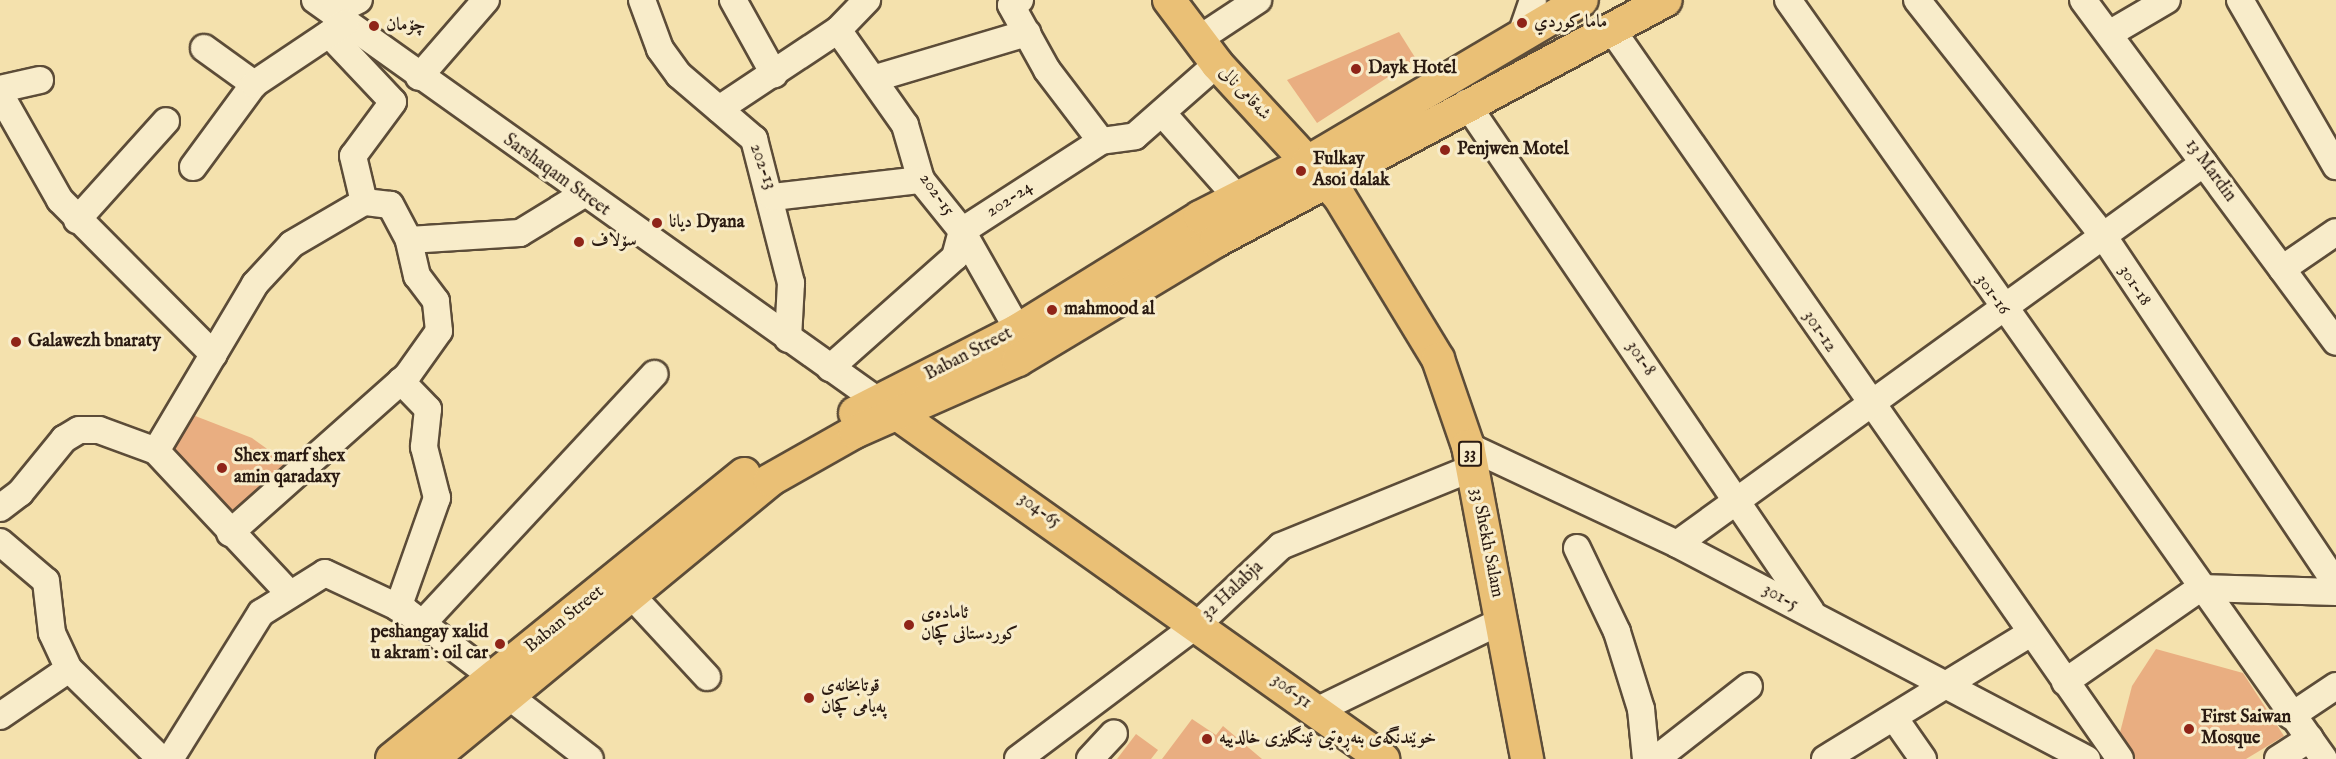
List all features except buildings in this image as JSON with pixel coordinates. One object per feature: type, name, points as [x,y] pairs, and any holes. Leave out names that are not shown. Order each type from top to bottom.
[{"type":"main road","name":"شەقامی نالی","points":[[1169,0],[1208,52],[1316,172]]},
{"type":"main road","name":"Baban Street","points":[[392,759],[502,688],[756,464],[889,408],[1236,196],[1316,172],[1522,32],[1582,0]]},
{"type":"main road","points":[[432,759],[502,688],[633,597],[770,480],[889,408],[1018,360],[1316,172],[1466,103],[1666,0]]},
{"type":"main road","name":"33 Shekh Salam","points":[[1316,172],[1345,204],[1438,359],[1470,457],[1527,759]]},
{"type":"main road","name":"304-65","points":[[889,408],[1199,623]]},
{"type":"main road","name":"306-51","points":[[1199,623],[1383,759]]},
{"type":"street","points":[[193,167],[254,84],[330,18],[358,0]]},
{"type":"street","points":[[419,77],[486,0]]},
{"type":"street","name":"202-13","points":[[642,0],[660,49],[679,75],[754,139],[772,197],[791,283],[788,339]]},
{"type":"street","points":[[733,0],[774,74]]},
{"type":"street","points":[[719,109],[838,30],[867,0]]},
{"type":"street","name":"202-24","points":[[962,231],[1101,141],[1135,136],[1164,116],[1208,52],[1224,10],[1258,0]]},
{"type":"street","points":[[1522,32],[1533,0]]},
{"type":"street","name":"301-16","points":[[1788,0],[2002,308],[2291,716],[2324,759]]},
{"type":"street","name":"301-18","points":[[1917,0],[2104,237],[2336,583]]},
{"type":"street","name":"13 Mardin","points":[[2083,0],[2336,342]]},
{"type":"street","points":[[2109,34],[2167,0]]},
{"type":"street","points":[[2240,0],[2336,166]]},
{"type":"street","points":[[1016,3],[1028,33],[1069,104],[1101,141]]},
{"type":"street","points":[[330,18],[393,102],[353,156],[364,202]]},
{"type":"street","name":"Sarshaqam Street","points":[[330,18],[419,77],[582,195],[889,408]]},
{"type":"street","name":"301-12","points":[[1610,27],[1868,403],[2120,759]]},
{"type":"street","name":"202-15","points":[[838,30],[876,78],[905,125],[921,180],[962,231],[1018,330]]},
{"type":"street","points":[[876,78],[1028,33]]},
{"type":"street","points":[[204,48],[254,84]]},
{"type":"street","points":[[0,89],[40,80]]},
{"type":"street","points":[[0,94],[60,200],[77,220],[214,355]]},
{"type":"street","name":"301-8","points":[[1466,103],[1814,615]]},
{"type":"street","points":[[1164,116],[1236,196]]},
{"type":"street","points":[[77,220],[166,121]]},
{"type":"street","points":[[1677,544],[1868,403],[2204,164]]},
{"type":"street","points":[[772,197],[921,180]]},
{"type":"street","points":[[410,240],[520,233],[582,195]]},
{"type":"street","points":[[156,451],[255,284],[292,244],[364,202],[390,205],[410,240],[417,276],[436,301],[439,331],[401,381],[230,533]]},
{"type":"street","points":[[830,368],[955,256],[962,231]]},
{"type":"street","points":[[2282,269],[2336,232]]},
{"type":"street","points":[[423,623],[654,374]]},
{"type":"street","points":[[398,608],[437,498],[424,447],[428,409],[401,381]]},
{"type":"street","points":[[0,508],[79,430],[99,430],[156,451],[230,533],[289,593]]},
{"type":"street","name":"301-5","points":[[1470,457],[1677,544],[2086,759]]},
{"type":"street","name":"32 Halabja","points":[[1029,756],[1199,623],[1281,546],[1470,457]]},
{"type":"street","points":[[0,542],[46,581],[52,633],[69,669],[161,759]]},
{"type":"street","points":[[1577,548],[1617,632],[1641,709],[1646,759]]},
{"type":"street","points":[[170,759],[261,613],[289,593],[325,573],[398,608],[423,623],[465,654],[502,688],[590,759]]},
{"type":"street","points":[[2065,682],[2200,588],[2336,592]]},
{"type":"street","points":[[633,597],[707,677]]},
{"type":"street","points":[[1316,711],[1501,621]]},
{"type":"street","points":[[1825,759],[1950,687],[2031,633]]},
{"type":"street","points":[[0,716],[69,669]]},
{"type":"street","points":[[2291,716],[2336,686]]},
{"type":"street","points":[[1656,759],[1749,687]]},
{"type":"street","points":[[1895,719],[1923,759]]},
{"type":"street","points":[[1090,759],[1114,733]]},
{"type":"street","points":[[2278,759],[2310,738]]},
{"type":"place","name":"ماما كوردي","points":[[1522,23]]},
{"type":"place","name":"چۆمان","points":[[374,26]]},
{"type":"place","name":"Dayk Hotel","points":[[1356,69]]},
{"type":"place","name":"Penjwen Motel","points":[[1445,150]]},
{"type":"place","name":"Fulkay Asoi dalak","points":[[1301,171]]},
{"type":"place","name":"دیانا Dyana","points":[[657,223]]},
{"type":"place","name":"سۆلاف","points":[[579,242]]},
{"type":"place","name":"mahmood al","points":[[1052,310]]},
{"type":"place","name":"Galawezh bnaraty","points":[[16,342]]},
{"type":"place","name":"Shex marf shex amin qaradaxy","points":[[222,468]]},
{"type":"place","name":"ئامادەی کوردستانی کچان","points":[[909,625]]},
{"type":"place","name":"peshangay xalid u akram : oil car","points":[[500,644]]},
{"type":"place","name":"قوتابخانەی پەیامی کچان","points":[[809,698]]},
{"type":"place","name":"First Saiwan Mosque","points":[[2189,729]]},
{"type":"place","name":"خوێندنگەی بنەڕەتیی ئینگلیزی خالدییە","points":[[1207,739]]}]
